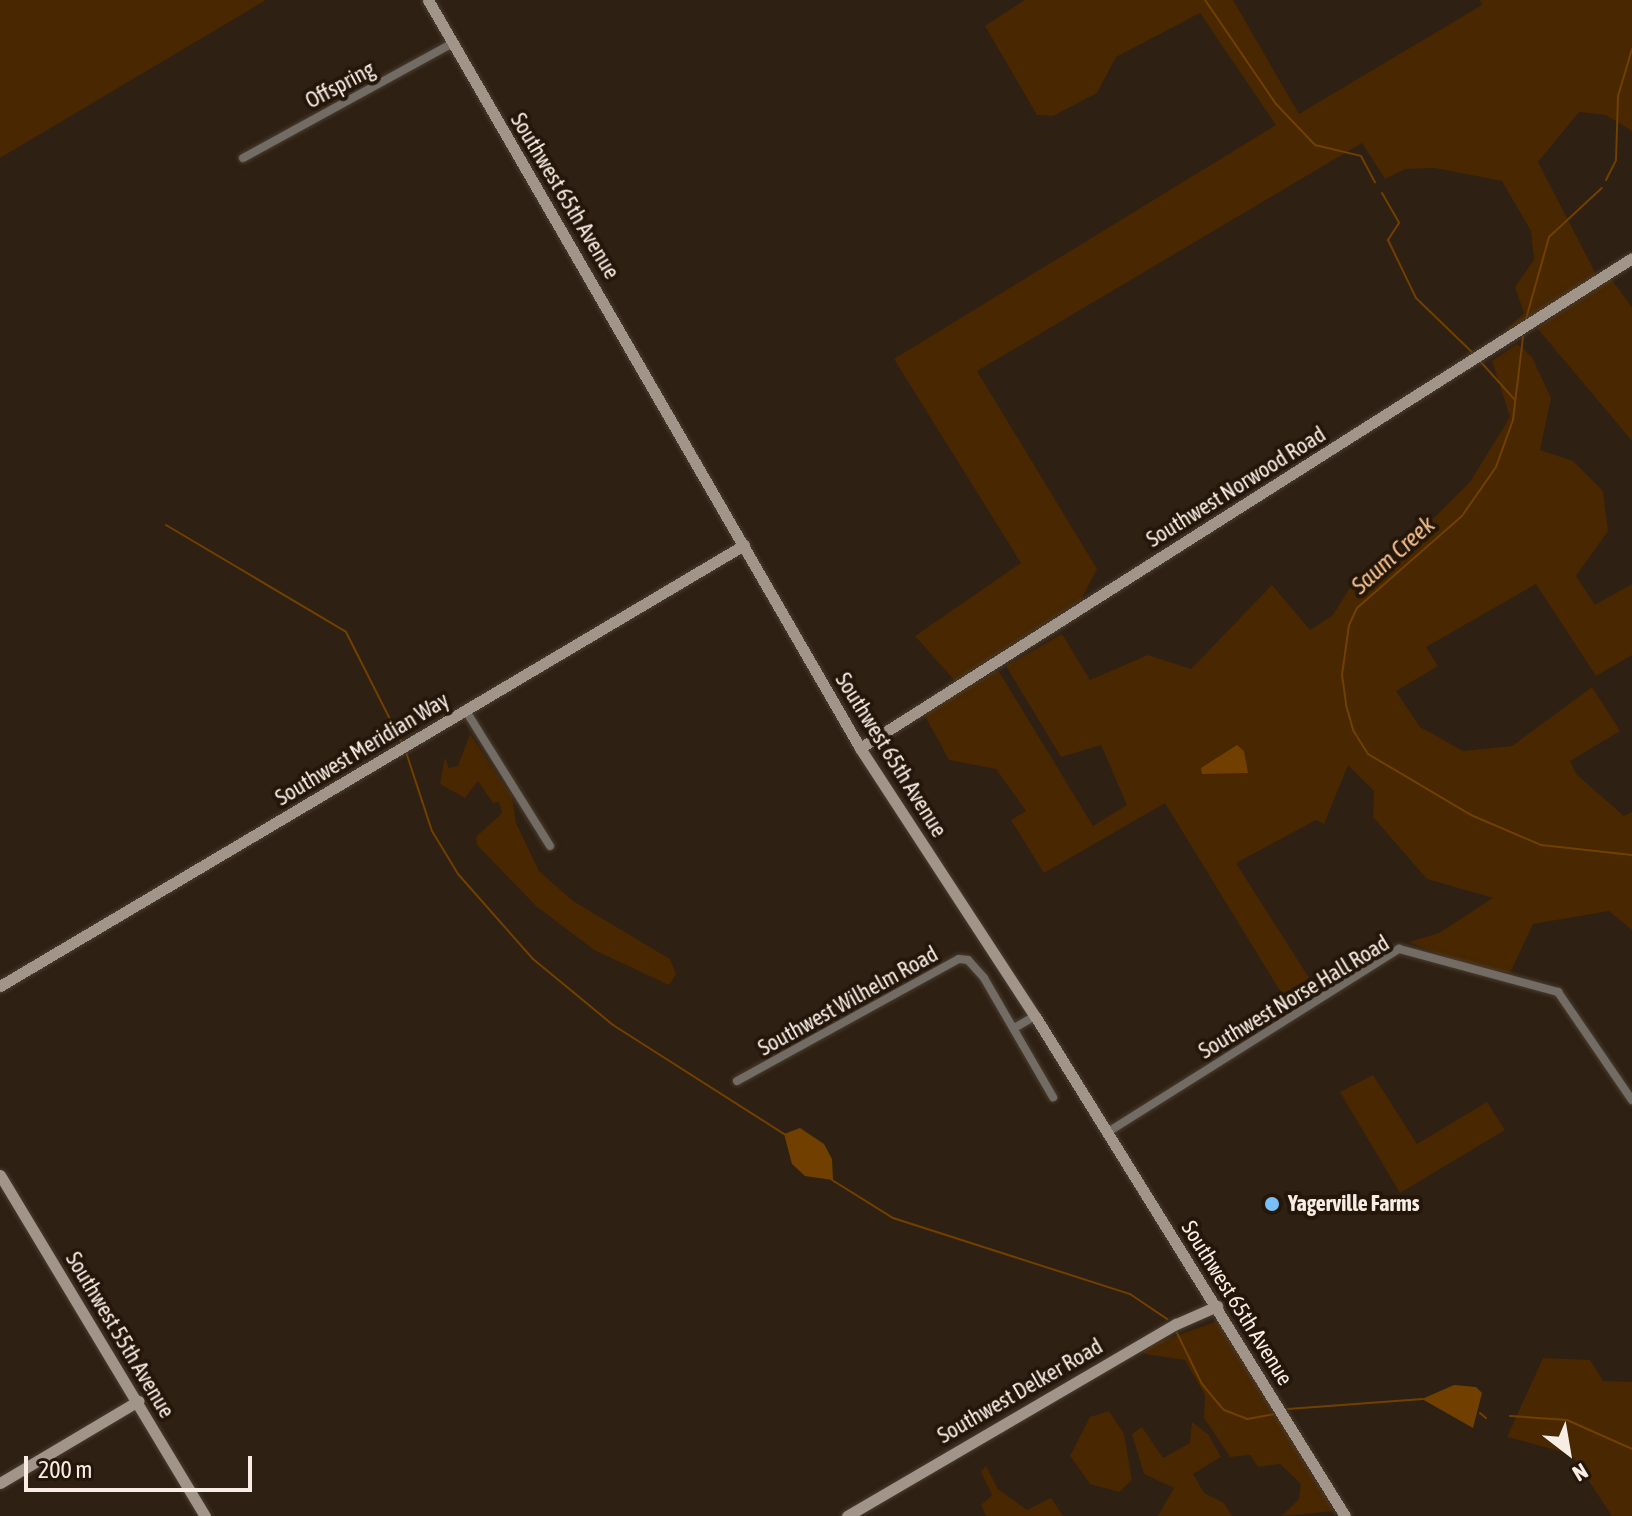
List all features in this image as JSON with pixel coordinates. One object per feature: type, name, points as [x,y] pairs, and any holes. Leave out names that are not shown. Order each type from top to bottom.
[{"type":"street","name":"Southwest 65th Avenue","points":[[428,0],[860,748],[1035,1016],[1345,1516]]},
{"type":"street","name":"Offspring","points":[[243,158],[453,43]]},
{"type":"street","name":"Southwest Norwood Road","points":[[860,748],[1632,258]]},
{"type":"street","name":"Southwest Meridian Way","points":[[0,986],[744,545]]},
{"type":"street","points":[[466,711],[550,846]]},
{"type":"street","name":"Southwest Norse Hall Road","points":[[1108,1132],[1399,949],[1558,992],[1632,1100]]},
{"type":"street","name":"Southwest Wilhelm Road","points":[[737,1081],[959,959],[975,967],[1016,1027]]},
{"type":"street","points":[[1035,1016],[1016,1027],[1053,1097]]},
{"type":"street","name":"Southwest 55th Avenue","points":[[0,1175],[205,1516]]},
{"type":"street","name":"Southwest Delker Road","points":[[847,1516],[1162,1332],[1217,1306]]},
{"type":"street","points":[[0,1483],[138,1401]]},
{"type":"shaded area","points":[[0,0],[266,0],[0,158]]},
{"type":"shaded area","points":[[1025,0],[1233,0],[1299,114],[1482,5],[1480,0],[1632,0],[1632,131],[1606,115],[1579,112],[1538,162],[1597,276],[1504,332],[1524,313],[1515,287],[1534,260],[1531,231],[1502,181],[1435,168],[1405,169],[1385,179],[1362,143],[977,371],[1097,569],[1081,600],[955,681],[915,636],[1021,563],[894,359],[1276,125],[1200,13],[1116,57],[1097,93],[1053,116],[1037,115],[985,26]]},
{"type":"shaded area","points":[[1611,279],[1632,307],[1632,441],[1537,328]]},
{"type":"shaded area","points":[[1517,344],[1532,357],[1551,398],[1540,450],[1573,461],[1603,491],[1608,531],[1576,576],[1595,605],[1632,584],[1632,655],[1596,676],[1536,584],[1426,647],[1438,666],[1396,691],[1420,727],[1463,751],[1512,746],[1592,687],[1620,731],[1570,761],[1577,775],[1624,816],[1632,812],[1632,930],[1609,911],[1533,924],[1510,973],[1456,961],[1409,942],[1439,933],[1493,898],[1427,879],[1373,817],[1374,791],[1348,765],[1324,824],[1316,820],[1236,863],[1318,992],[1293,1012],[1165,803],[1044,873],[1011,820],[1026,811],[996,769],[949,760],[924,714],[998,670],[1093,826],[1127,805],[1101,745],[1061,757],[1006,666],[1062,634],[1090,680],[1148,655],[1191,669],[1272,585],[1310,630],[1333,615],[1358,575],[1436,516],[1470,482],[1510,417],[1492,361]]},
{"type":"shaded area","points":[[470,734],[512,797],[516,823],[539,871],[573,901],[670,959],[676,974],[669,985],[594,950],[536,906],[477,845],[476,837],[502,813],[499,802],[493,803],[478,781],[465,798],[440,784],[445,757],[449,768],[458,766]]},
{"type":"shaded area","points":[[1237,745],[1244,751],[1248,773],[1202,774],[1201,768]]},
{"type":"shaded area","points":[[1373,1075],[1417,1144],[1487,1102],[1505,1130],[1400,1193],[1340,1092]]},
{"type":"shaded area","points":[[800,1128],[824,1144],[832,1159],[833,1180],[805,1176],[792,1164],[784,1134]]},
{"type":"shaded area","points":[[1218,1321],[1334,1511],[1282,1516],[1299,1499],[1301,1484],[1280,1464],[1258,1467],[1250,1455],[1230,1457],[1204,1418],[1205,1395],[1185,1360],[1145,1354],[1141,1348]]},
{"type":"shaded area","points":[[1543,1358],[1590,1360],[1603,1381],[1632,1382],[1632,1516],[1612,1516],[1571,1454],[1507,1437]]},
{"type":"shaded area","points":[[1454,1385],[1476,1387],[1482,1393],[1473,1428],[1422,1399]]},
{"type":"shaded area","points":[[1109,1411],[1124,1434],[1132,1480],[1119,1492],[1090,1484],[1070,1456],[1090,1417]]},
{"type":"shaded area","points":[[1192,1422],[1208,1434],[1221,1457],[1193,1474],[1204,1493],[1224,1503],[1232,1516],[1158,1516],[1174,1488],[1144,1474],[1132,1434],[1142,1427],[1163,1458],[1190,1443]]},
{"type":"shaded area","points":[[986,1466],[998,1489],[1027,1510],[1051,1498],[1063,1516],[986,1516],[981,1505],[992,1495],[981,1472]]},
{"type":"waterway","name":"Saum Creek","points":[[1205,0],[1276,104],[1315,145],[1361,156],[1375,182]]},
{"type":"waterway","points":[[1606,180],[1616,160],[1618,96],[1632,49]]},
{"type":"waterway","points":[[1526,319],[1549,237],[1602,188]]},
{"type":"waterway","name":"Saum Creek","points":[[1382,193],[1399,223],[1388,240],[1416,298],[1472,352]]},
{"type":"waterway","name":"Saum Creek","points":[[1523,337],[1513,420],[1496,467],[1462,516],[1357,608],[1349,625],[1342,675],[1346,705],[1353,730],[1368,754],[1471,815],[1541,845],[1632,855]]},
{"type":"waterway","name":"Saum Creek","points":[[1479,360],[1515,400]]},
{"type":"waterway","points":[[166,525],[346,632],[402,743]]},
{"type":"waterway","points":[[405,749],[432,831],[458,874],[533,959],[613,1025],[784,1134]]},
{"type":"waterway","points":[[832,1180],[893,1218],[1130,1294],[1167,1319]]},
{"type":"waterway","points":[[1176,1331],[1202,1384],[1224,1410],[1247,1419],[1274,1414]]},
{"type":"waterway","points":[[1288,1409],[1423,1399]]},
{"type":"waterway","points":[[1480,1413],[1486,1418]]},
{"type":"waterway","points":[[1510,1416],[1567,1420],[1632,1449]]},
{"type":"place","name":"Yagerville Farms","points":[[1272,1204]]}]
